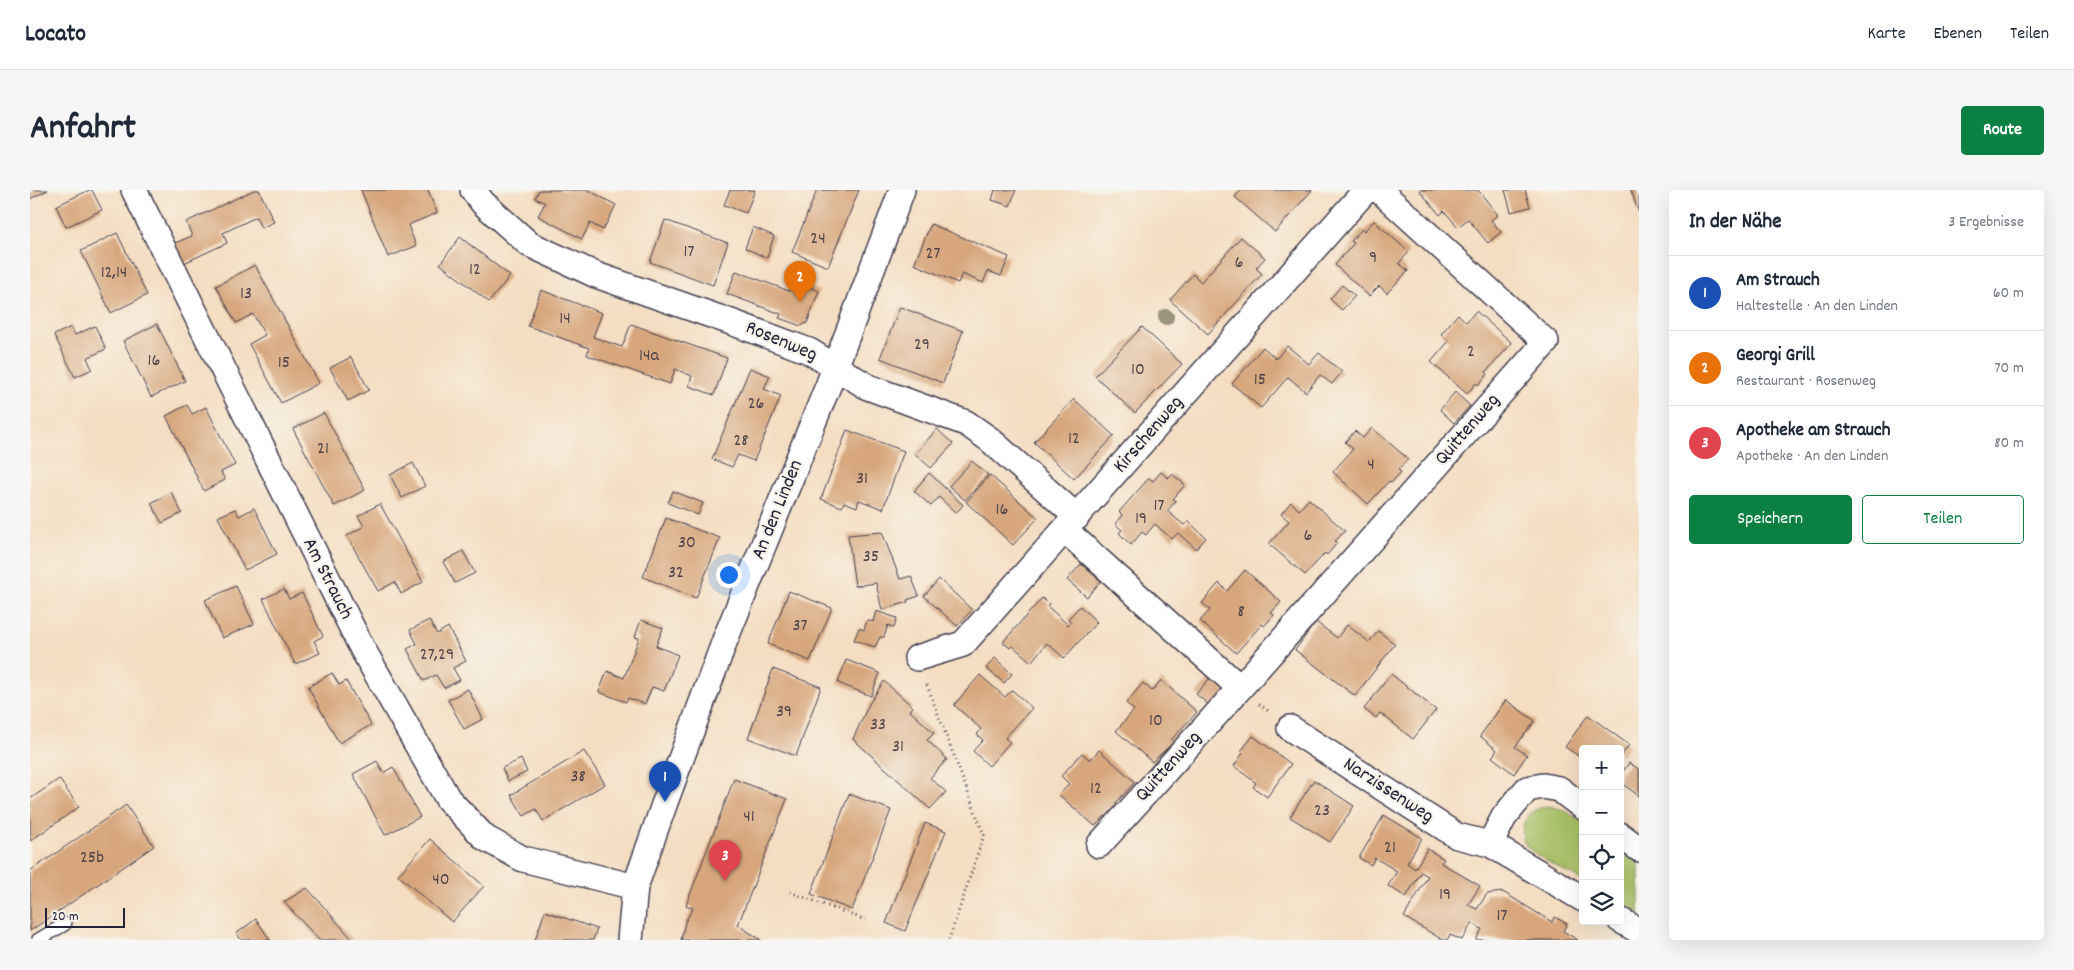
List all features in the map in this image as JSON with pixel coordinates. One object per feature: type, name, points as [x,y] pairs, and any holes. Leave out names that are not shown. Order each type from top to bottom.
[{"type":"street","name":"Am Strauch","points":[[134,190],[362,648],[448,799],[485,838],[524,859],[635,887]]},
{"type":"street","name":"Rosenweg","points":[[473,190],[482,203],[529,244],[596,274],[809,351],[868,387],[966,423],[979,431],[1071,524]]},
{"type":"street","name":"An den Linden","points":[[630,940],[635,887],[665,802],[725,640],[835,367],[902,190]]},
{"type":"street","name":"Kirschenweg","points":[[917,658],[963,644],[1366,190]]},
{"type":"street","name":"Quittenweg","points":[[1099,845],[1546,342],[1379,190]]},
{"type":"street","points":[[1071,524],[1240,688]]},
{"type":"street","name":"Narzissenweg","points":[[1290,728],[1457,836],[1490,844],[1579,897]]},
{"type":"street","points":[[1490,844],[1504,818],[1527,789],[1543,786],[1559,789],[1579,804]]},
{"type":"street","points":[[1624,838],[1639,849]]},
{"type":"street","points":[[1624,922],[1639,931]]},
{"type":"lane","points":[[38,940],[65,924]]},
{"type":"path","points":[[927,685],[984,835],[949,940]]},
{"type":"path","points":[[1240,688],[1290,728]]},
{"type":"path","points":[[790,892],[868,921]]},
{"type":"green space","points":[[1549,806],[1564,810],[1579,819],[1579,879],[1544,860],[1524,843],[1522,831],[1524,822],[1528,815]]},
{"type":"green space","points":[[1624,852],[1639,862],[1639,914],[1624,905]]},
{"type":"building","points":[[30,190],[48,190],[30,199]]},
{"type":"building","points":[[92,190],[102,210],[66,227],[56,206]]},
{"type":"building","points":[[254,190],[259,190],[274,222],[261,228],[256,217],[223,233],[227,243],[184,263],[175,243],[192,236],[186,222]]},
{"type":"building","points":[[361,190],[428,190],[437,213],[408,225],[416,246],[388,257]]},
{"type":"building","points":[[539,190],[588,190],[616,205],[603,230],[590,223],[582,239],[538,216],[545,203],[535,198]]},
{"type":"building","points":[[730,190],[755,190],[746,213],[724,205]]},
{"type":"building","points":[[817,190],[859,190],[828,267],[792,252]]},
{"type":"building","points":[[995,190],[1016,190],[1010,206],[992,200]]},
{"type":"building","points":[[1241,190],[1312,190],[1275,232],[1235,197]]},
{"type":"building","points":[[1419,190],[1478,190],[1498,215],[1491,220],[1501,232],[1488,243],[1468,219],[1458,227],[1444,211],[1440,215]]},
{"type":"building","points":[[1505,190],[1525,190],[1530,207],[1511,212]]},
{"type":"building","points":[[1631,190],[1639,190],[1639,213],[1635,202]]},
{"type":"building","points":[[665,220],[728,243],[713,285],[650,262]]},
{"type":"building","points":[[1374,221],[1409,252],[1399,263],[1408,271],[1387,293],[1379,286],[1369,296],[1335,265],[1354,243],[1351,241],[1362,229],[1364,231]]},
{"type":"building","points":[[931,224],[1009,257],[1001,276],[988,271],[983,283],[962,274],[958,283],[914,264]]},
{"type":"building","points":[[753,227],[774,236],[767,258],[745,248]]},
{"type":"building","points":[[117,233],[147,295],[111,313],[81,251]]},
{"type":"building","points":[[460,237],[510,276],[489,302],[440,264]]},
{"type":"building","points":[[1241,237],[1265,258],[1256,268],[1262,274],[1208,334],[1170,300],[1193,274],[1201,282]]},
{"type":"building","points":[[255,265],[319,383],[281,403],[249,344],[265,335],[253,314],[236,323],[216,286]]},
{"type":"building","points":[[736,271],[789,291],[793,280],[819,291],[807,323],[801,326],[779,318],[781,314],[727,294]]},
{"type":"building","points":[[1342,285],[1355,296],[1342,310],[1330,299]]},
{"type":"building","points":[[541,290],[602,313],[593,337],[622,347],[631,324],[727,358],[714,395],[689,386],[692,376],[675,369],[670,384],[587,355],[589,348],[528,326]]},
{"type":"building","points":[[900,307],[963,331],[943,383],[880,358]]},
{"type":"building","points":[[1476,311],[1512,343],[1486,372],[1488,374],[1478,385],[1476,383],[1467,394],[1431,362],[1449,341],[1441,334],[1458,314],[1466,322]]},
{"type":"building","points":[[157,324],[185,381],[151,397],[123,341]]},
{"type":"building","points":[[95,326],[106,349],[87,358],[92,369],[75,377],[54,335],[71,327],[75,335]]},
{"type":"building","points":[[1142,327],[1182,364],[1135,413],[1095,376]]},
{"type":"building","points":[[1287,346],[1309,364],[1319,353],[1342,372],[1332,384],[1320,375],[1306,392],[1288,377],[1261,408],[1232,384],[1263,347],[1276,359]]},
{"type":"building","points":[[351,357],[369,390],[348,401],[330,368]]},
{"type":"building","points":[[750,368],[770,376],[764,389],[781,396],[754,461],[738,455],[732,467],[712,459]]},
{"type":"building","points":[[1455,392],[1470,406],[1454,423],[1440,410]]},
{"type":"building","points":[[1074,399],[1114,436],[1074,479],[1034,442]]},
{"type":"building","points":[[187,405],[192,414],[206,407],[235,465],[221,472],[225,480],[204,491],[166,416]]},
{"type":"building","points":[[324,413],[365,490],[334,506],[293,429]]},
{"type":"building","points":[[1372,428],[1408,459],[1398,470],[1401,472],[1391,483],[1389,481],[1368,504],[1333,472],[1353,449],[1345,442],[1355,431],[1363,438]]},
{"type":"building","points":[[937,429],[953,444],[931,468],[915,454]]},
{"type":"building","points":[[847,430],[904,451],[883,509],[859,500],[857,507],[844,502],[842,507],[821,499]]},
{"type":"building","points":[[972,461],[988,475],[965,500],[949,486]]},
{"type":"building","points":[[413,463],[425,486],[402,498],[390,475]]},
{"type":"building","points":[[1161,472],[1168,478],[1172,474],[1185,485],[1173,499],[1176,501],[1167,511],[1184,525],[1188,521],[1206,538],[1196,549],[1178,533],[1172,539],[1155,524],[1146,535],[1142,532],[1131,545],[1119,533],[1122,530],[1115,524],[1122,515],[1119,512],[1149,478],[1153,481]]},
{"type":"building","points":[[929,473],[963,505],[956,513],[939,497],[931,506],[914,491]]},
{"type":"building","points":[[990,475],[1038,518],[1013,545],[966,502]]},
{"type":"building","points":[[673,491],[703,503],[698,515],[668,503]]},
{"type":"building","points":[[171,492],[182,513],[162,523],[151,503]]},
{"type":"building","points":[[1309,499],[1345,531],[1335,541],[1337,543],[1327,555],[1325,553],[1305,575],[1269,544],[1289,521],[1281,514],[1291,502],[1299,510]]},
{"type":"building","points":[[380,504],[423,582],[401,594],[395,582],[378,591],[347,536],[364,526],[358,516]]},
{"type":"building","points":[[254,508],[277,554],[245,570],[218,517],[235,509],[239,516]]},
{"type":"building","points":[[666,518],[720,538],[696,598],[643,577]]},
{"type":"building","points":[[882,532],[900,579],[911,576],[919,596],[907,600],[908,602],[882,610],[876,583],[855,586],[848,535]]},
{"type":"building","points":[[463,551],[475,573],[455,583],[443,562]]},
{"type":"building","points":[[1081,564],[1101,581],[1087,597],[1067,580]]},
{"type":"building","points":[[1245,570],[1281,602],[1271,613],[1274,615],[1264,626],[1262,624],[1236,653],[1200,621],[1210,610],[1202,603],[1219,583],[1227,591]]},
{"type":"building","points":[[939,579],[972,610],[957,626],[924,596]]},
{"type":"building","points":[[236,586],[254,624],[222,638],[205,600]]},
{"type":"building","points":[[284,589],[289,599],[302,593],[323,636],[314,641],[320,653],[295,664],[263,599]]},
{"type":"building","points":[[789,591],[832,608],[810,661],[768,644]]},
{"type":"building","points":[[1042,598],[1049,604],[1047,606],[1068,625],[1071,622],[1068,619],[1080,606],[1097,622],[1064,658],[1047,643],[1031,662],[1013,646],[1010,648],[1003,642]]},
{"type":"building","points":[[876,611],[897,618],[894,628],[888,625],[884,637],[880,637],[875,647],[854,640],[859,628],[864,630],[867,620],[873,622]]},
{"type":"building","points":[[429,620],[437,634],[448,627],[466,661],[453,668],[460,680],[444,688],[436,675],[424,681],[407,649],[417,644],[410,630]]},
{"type":"building","points":[[641,620],[663,628],[656,646],[678,655],[664,691],[652,687],[645,704],[628,698],[626,702],[599,692],[607,671],[624,678],[639,638],[635,637]]},
{"type":"building","points":[[1316,622],[1337,638],[1347,625],[1369,642],[1378,631],[1395,644],[1355,696],[1295,650]]},
{"type":"building","points":[[995,658],[1012,674],[1004,683],[986,668]]},
{"type":"building","points":[[846,660],[880,673],[871,696],[838,683]]},
{"type":"building","points":[[773,669],[821,687],[796,756],[748,738]]},
{"type":"building","points":[[332,673],[339,685],[346,681],[371,725],[339,743],[308,687]]},
{"type":"building","points":[[1391,674],[1436,710],[1413,739],[1380,713],[1376,718],[1364,709]]},
{"type":"building","points":[[980,675],[1005,697],[1012,690],[1032,708],[1005,738],[1010,742],[989,766],[973,751],[983,740],[977,735],[981,729],[954,705]]},
{"type":"building","points":[[1210,678],[1229,695],[1215,710],[1196,694]]},
{"type":"building","points":[[1161,680],[1197,712],[1171,740],[1174,742],[1152,762],[1116,731],[1134,710],[1126,703],[1143,683],[1152,691]]},
{"type":"building","points":[[884,681],[913,707],[909,710],[934,733],[927,740],[947,759],[930,778],[946,792],[930,809],[853,739],[869,704]]},
{"type":"building","points":[[468,689],[483,719],[464,729],[448,700]]},
{"type":"building","points":[[1506,700],[1535,721],[1515,747],[1527,755],[1514,774],[1492,757],[1497,750],[1480,736]]},
{"type":"building","points":[[1588,715],[1629,745],[1624,752],[1624,745],[1579,745],[1579,756],[1565,747]]},
{"type":"building","points":[[1253,736],[1291,764],[1267,797],[1253,787],[1256,783],[1234,766],[1243,753],[1241,751]]},
{"type":"building","points":[[1099,750],[1135,782],[1115,804],[1117,806],[1107,818],[1105,816],[1095,826],[1059,795],[1069,784],[1061,776],[1082,753],[1090,760]]},
{"type":"building","points":[[584,751],[605,784],[543,821],[536,809],[524,816],[511,795]]},
{"type":"building","points":[[521,759],[527,772],[508,781],[502,768]]},
{"type":"building","points":[[377,761],[383,773],[393,767],[420,817],[385,835],[353,774]]},
{"type":"building","points":[[1629,763],[1639,769],[1639,796],[1624,785],[1624,770]]},
{"type":"building","points":[[59,779],[79,807],[30,841],[30,799]]},
{"type":"building","points":[[734,779],[787,799],[738,925],[761,940],[681,940],[685,922],[693,908],[686,905]]},
{"type":"building","points":[[1314,780],[1354,806],[1330,842],[1290,817]]},
{"type":"building","points":[[849,794],[891,810],[852,910],[811,894]]},
{"type":"building","points":[[126,805],[154,846],[30,931],[30,871]]},
{"type":"building","points":[[1384,815],[1422,838],[1407,863],[1415,869],[1427,849],[1444,859],[1441,863],[1480,886],[1468,905],[1477,909],[1487,894],[1503,892],[1552,922],[1555,917],[1567,924],[1563,931],[1578,940],[1476,940],[1482,929],[1472,923],[1462,940],[1450,935],[1447,940],[1443,940],[1404,917],[1428,876],[1421,872],[1406,897],[1388,886],[1397,871],[1375,858],[1371,865],[1359,858]]},
{"type":"building","points":[[925,823],[946,831],[905,931],[886,923]]},
{"type":"building","points":[[430,839],[484,886],[452,922],[398,875]]},
{"type":"building","points":[[307,888],[353,940],[319,940],[284,902]]},
{"type":"building","points":[[545,911],[597,929],[593,940],[535,940]]},
{"type":"building","points":[[256,919],[270,940],[241,940],[237,933]]},
{"type":"place","name":"Georgi Grill","points":[[800,302]]},
{"type":"place","name":"Am Strauch","points":[[665,802]]},
{"type":"place","name":"Apotheke am Strauch","points":[[725,881]]}]
